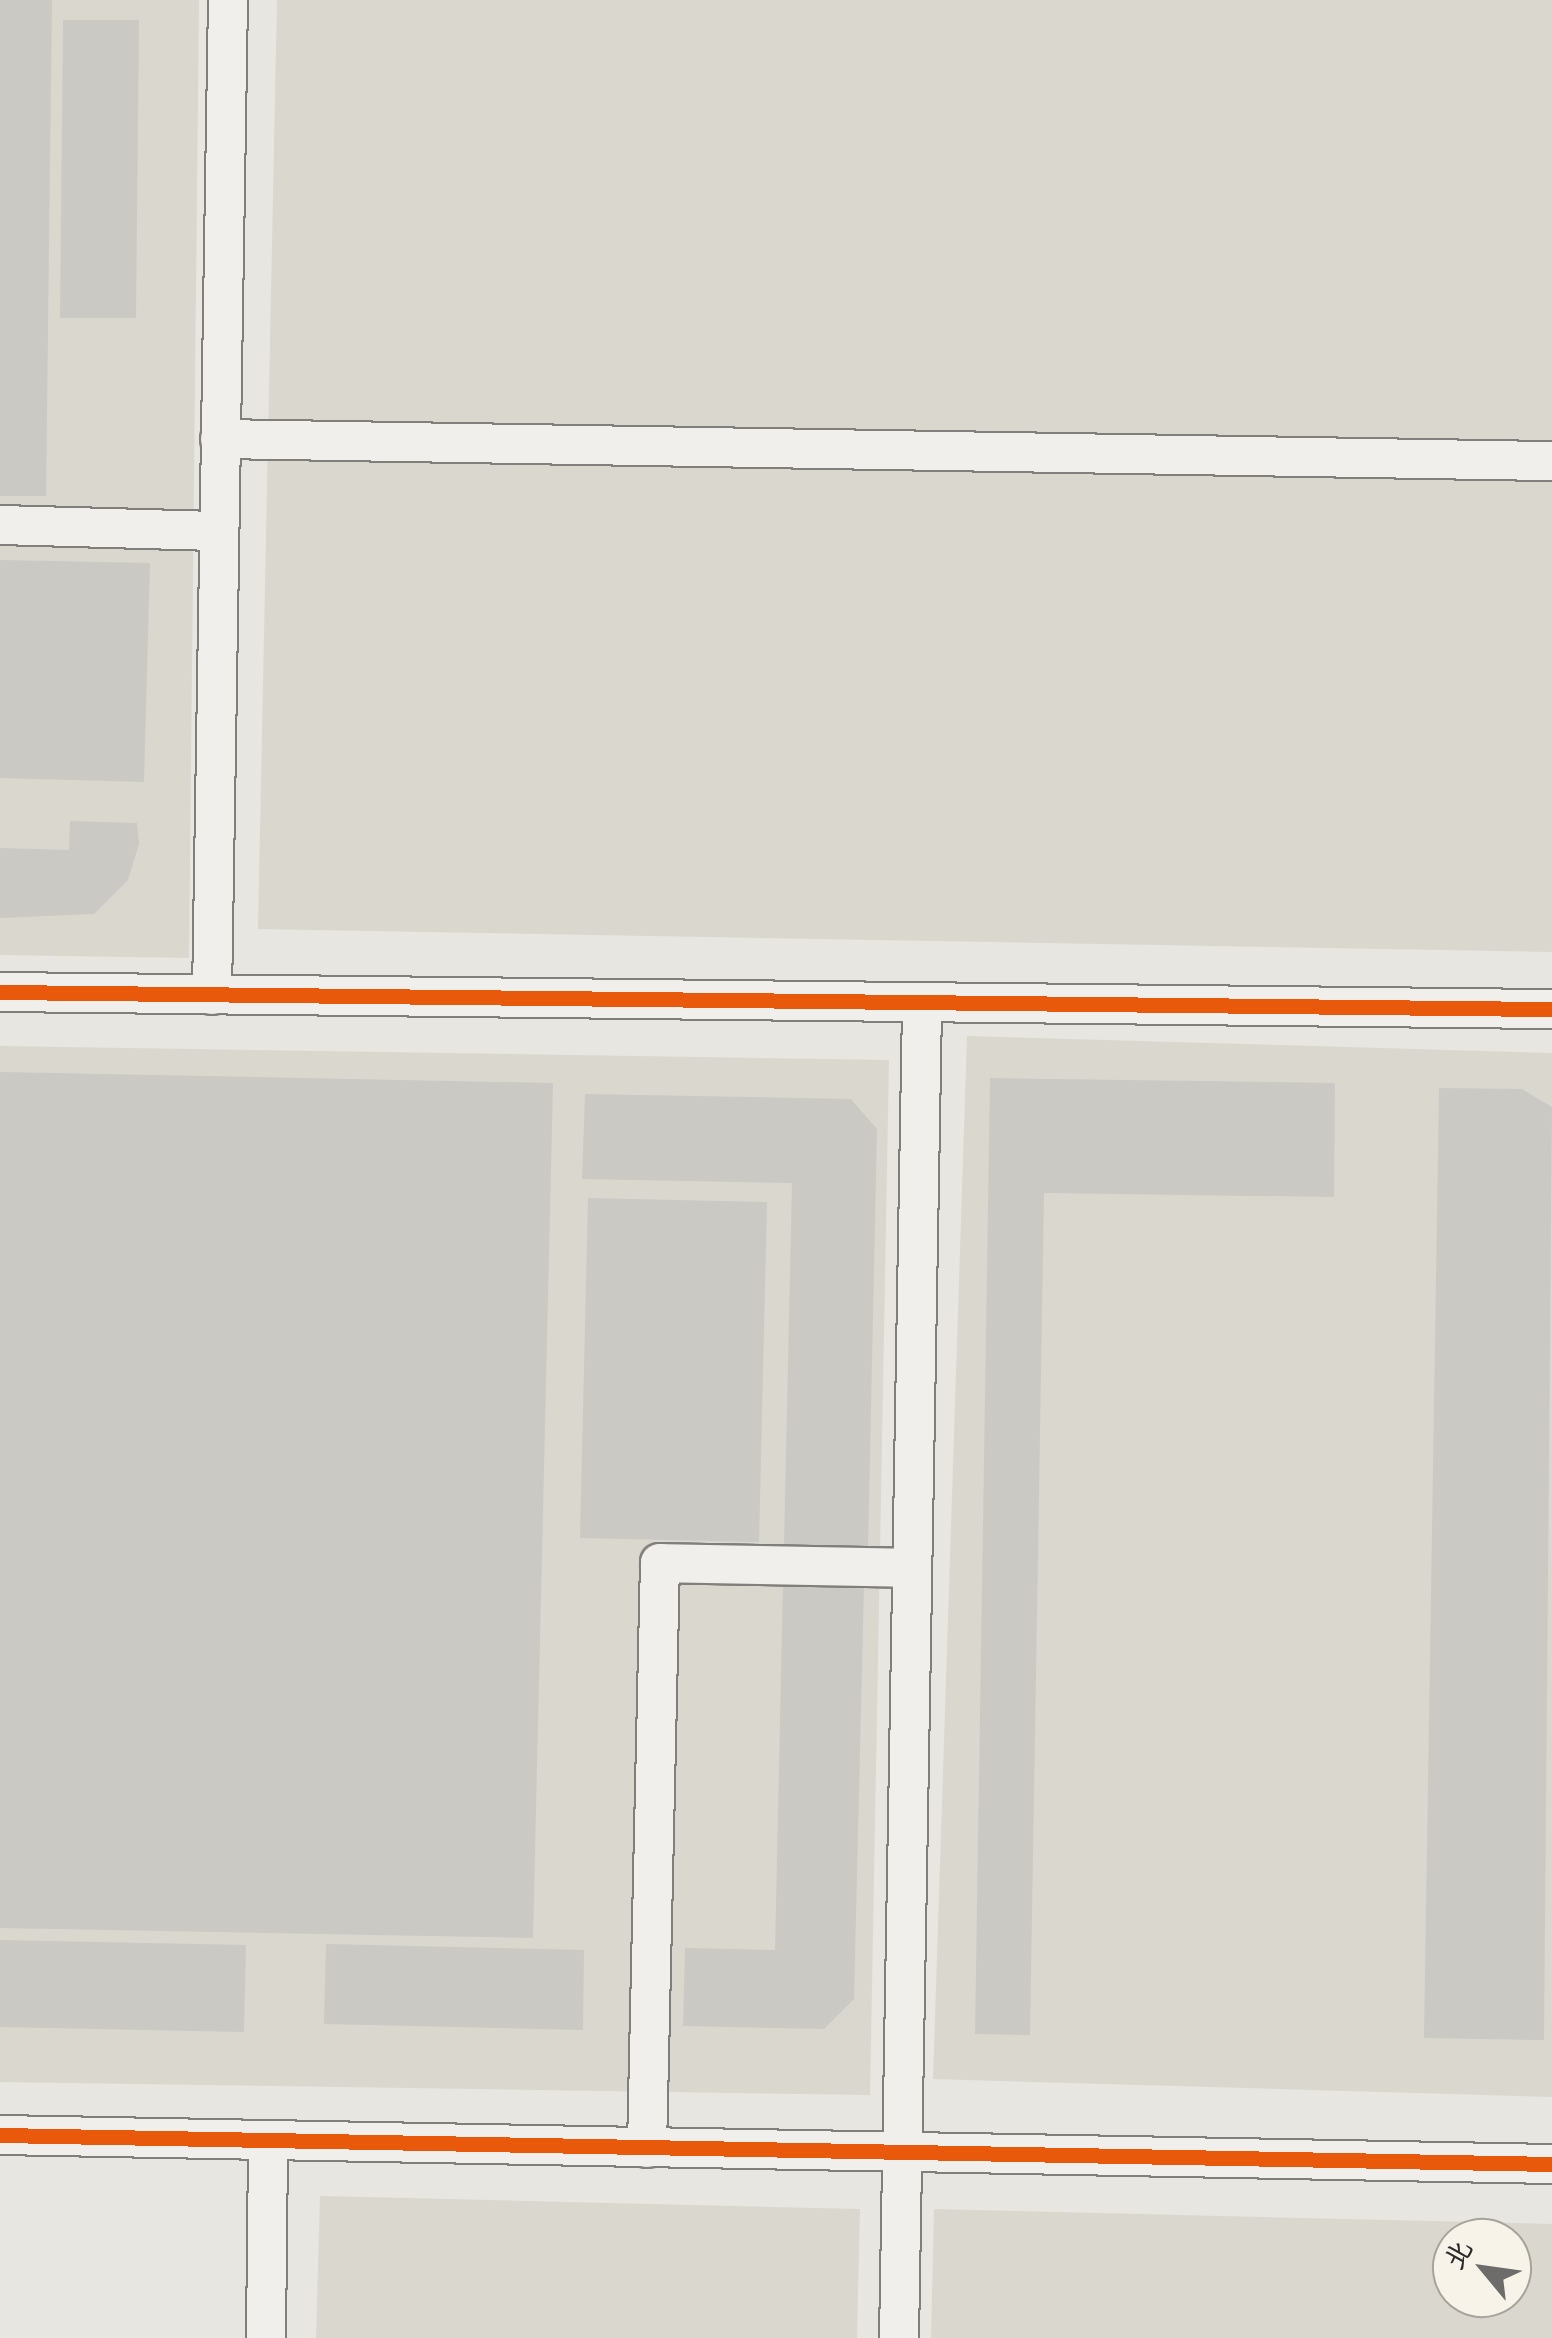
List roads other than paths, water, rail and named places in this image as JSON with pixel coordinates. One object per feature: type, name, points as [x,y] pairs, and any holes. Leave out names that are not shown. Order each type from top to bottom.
[{"type":"street","points":[[212,995],[228,0]]},
{"type":"street","points":[[220,439],[1552,461]]},
{"type":"street","points":[[0,525],[219,531]]},
{"type":"street","points":[[0,992],[1552,1009]]},
{"type":"street","points":[[899,2338],[922,1002]]},
{"type":"street","points":[[647,2148],[660,1563],[912,1568]]},
{"type":"street","points":[[0,2135],[1552,2164]]},
{"type":"street","points":[[266,2338],[268,2140]]}]
